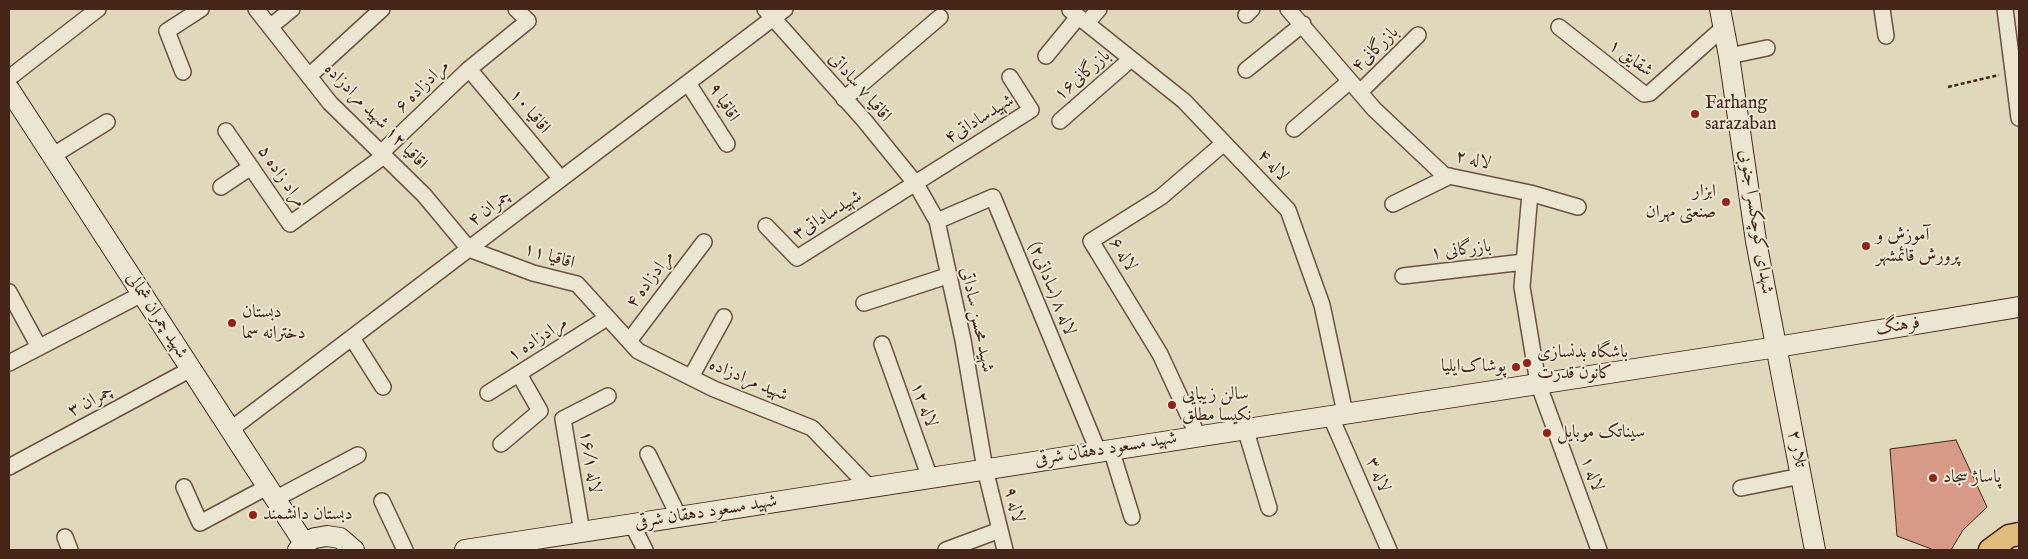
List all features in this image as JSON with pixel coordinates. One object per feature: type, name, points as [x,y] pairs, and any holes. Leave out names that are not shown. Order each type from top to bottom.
[{"type":"main road","name":"شهدای کوچکسرا جنوبی","points":[[1722,18],[1756,241],[1777,347]]},
{"type":"main road","name":"شهید چمران شمالی","points":[[11,96],[271,493],[301,547]]},
{"type":"main road","name":"فرهنگ","points":[[1777,347],[2019,307]]},
{"type":"main road","name":"شهید مسعود دهقان شرقی","points":[[465,550],[1777,347]]},
{"type":"main road","name":"تلار ۲","points":[[1777,347],[1815,550]]},
{"type":"main road","points":[[1990,550],[2009,536],[2019,534]]},
{"type":"main road","points":[[301,547],[315,538],[327,536],[340,538],[354,550]]},
{"type":"street","points":[[9,78],[98,9]]},
{"type":"street","points":[[183,72],[167,31],[201,9]]},
{"type":"street","name":"اقاقیا ۱۲ شهید مرادزاده","points":[[256,9],[330,103],[424,195],[469,249]]},
{"type":"street","points":[[270,27],[292,9]]},
{"type":"street","points":[[309,76],[382,9]]},
{"type":"street","name":"مرادزاده ۶","points":[[382,154],[469,69],[528,21],[516,9]]},
{"type":"street","name":"چمران ۴","points":[[230,430],[688,83],[769,13],[786,9]]},
{"type":"street","points":[[1046,56],[1078,16],[1099,9]]},
{"type":"street","points":[[1882,9],[1886,36]]},
{"type":"street","points":[[2005,9],[2019,118]]},
{"type":"street","name":"اقاقیا ۷ ساداتی","points":[[769,13],[916,184]]},
{"type":"street","points":[[1246,70],[1297,14]]},
{"type":"street","name":"لاله ۲","points":[[1297,14],[1374,110],[1444,174],[1530,193],[1578,207]]},
{"type":"street","name":"لاله ۴","points":[[1078,16],[1184,101],[1288,210],[1322,305],[1338,414]]},
{"type":"street","points":[[844,98],[940,17]]},
{"type":"street","name":"شقایق ۱","points":[[1559,27],[1644,94],[1650,92],[1722,18]]},
{"type":"street","name":"بازرگانی۴","points":[[1294,130],[1355,86],[1418,35]]},
{"type":"street","points":[[1729,56],[1767,48]]},
{"type":"street","name":"بازرگانی۱۶","points":[[1060,121],[1131,59]]},
{"type":"street","name":"اقاقیا ۱۰","points":[[469,69],[561,179]]},
{"type":"street","name":"شهیدساداتی۴","points":[[916,184],[1032,110],[1010,76]]},
{"type":"street","name":"اقاقیا ۹","points":[[688,83],[727,144]]},
{"type":"street","points":[[52,156],[106,122]]},
{"type":"street","name":"مراد زاده ۵","points":[[226,131],[290,224],[382,154]]},
{"type":"street","name":"لاله ۶","points":[[1198,436],[1160,354],[1091,241],[1161,197],[1224,143]]},
{"type":"street","points":[[221,187],[251,167]]},
{"type":"street","points":[[1393,204],[1450,176]]},
{"type":"street","name":"شهید محسن ساداتی","points":[[916,184],[937,221],[947,276],[962,340],[985,469]]},
{"type":"street","name":"شهیدساداتی۳","points":[[766,226],[796,258],[916,184]]},
{"type":"street","points":[[1530,193],[1522,287],[1538,383]]},
{"type":"street","name":"لاله ۸ (ساداتی۲)","points":[[937,221],[993,197],[1104,450]]},
{"type":"street","name":"مرادزاده ۴","points":[[629,341],[704,242]]},
{"type":"street","name":"اقاقیا ۱۱","points":[[469,249],[533,273],[577,284],[607,318]]},
{"type":"street","name":"بازرگانی ۱","points":[[1403,276],[1524,262]]},
{"type":"street","points":[[864,303],[947,276]]},
{"type":"street","points":[[9,292],[39,347]]},
{"type":"street","points":[[9,363],[142,294]]},
{"type":"street","points":[[691,378],[724,317]]},
{"type":"street","name":"شهید مرادزاده","points":[[607,318],[638,351],[714,389],[812,428],[869,487]]},
{"type":"street","name":"مرادزاده ۱","points":[[488,393],[607,318]]},
{"type":"street","points":[[352,338],[383,387]]},
{"type":"street","name":"لاله ۱۲","points":[[882,344],[930,478]]},
{"type":"street","name":"چمران ۳","points":[[9,467],[191,369]]},
{"type":"street","points":[[501,444],[540,411],[519,374]]},
{"type":"street","name":"لاله ۱","points":[[1538,383],[1599,550]]},
{"type":"street","name":"لاله ۱۶/۱","points":[[582,532],[563,419],[608,396]]},
{"type":"street","name":"لاله ۳","points":[[1338,414],[1389,550]]},
{"type":"street","points":[[1245,428],[1268,508]]},
{"type":"street","points":[[1104,450],[1132,517]]},
{"type":"street","points":[[648,454],[679,517]]},
{"type":"street","points":[[184,487],[200,523],[358,455]]},
{"type":"street","name":"لاله ۹","points":[[985,469],[1005,550]]},
{"type":"street","points":[[1741,488],[1801,476]]},
{"type":"street","points":[[382,501],[405,550]]},
{"type":"street","points":[[632,524],[645,550]]},
{"type":"street","points":[[946,550],[1000,530]]},
{"type":"path","points":[[1948,87],[2012,72]]},
{"type":"building","name":"پاساژ سجاد","points":[[1956,440],[1987,507],[1963,530],[1951,550],[1934,550],[1897,536],[1890,449]]},
{"type":"place","name":"Farhang sarazaban","points":[[1695,114]]},
{"type":"place","name":"ابزار صنعتی مهران","points":[[1726,202]]},
{"type":"place","name":"آموزش و پرورش قائمشهر","points":[[1866,246]]},
{"type":"place","name":"دبستان دخترانه سما","points":[[232,323]]},
{"type":"place","name":"باشگاه بدنسازی کانون قدرت","points":[[1527,363]]},
{"type":"place","name":"پوشاک‌ایلیا","points":[[1516,367]]},
{"type":"place","name":"سالن زیبایی نکیسا مطلق","points":[[1172,405]]},
{"type":"place","name":"سیناتک موبایل","points":[[1547,433]]},
{"type":"place","name":"پاساژ سجاد","points":[[1933,478]]},
{"type":"place","name":"دبستان دانشمند","points":[[253,515]]}]
